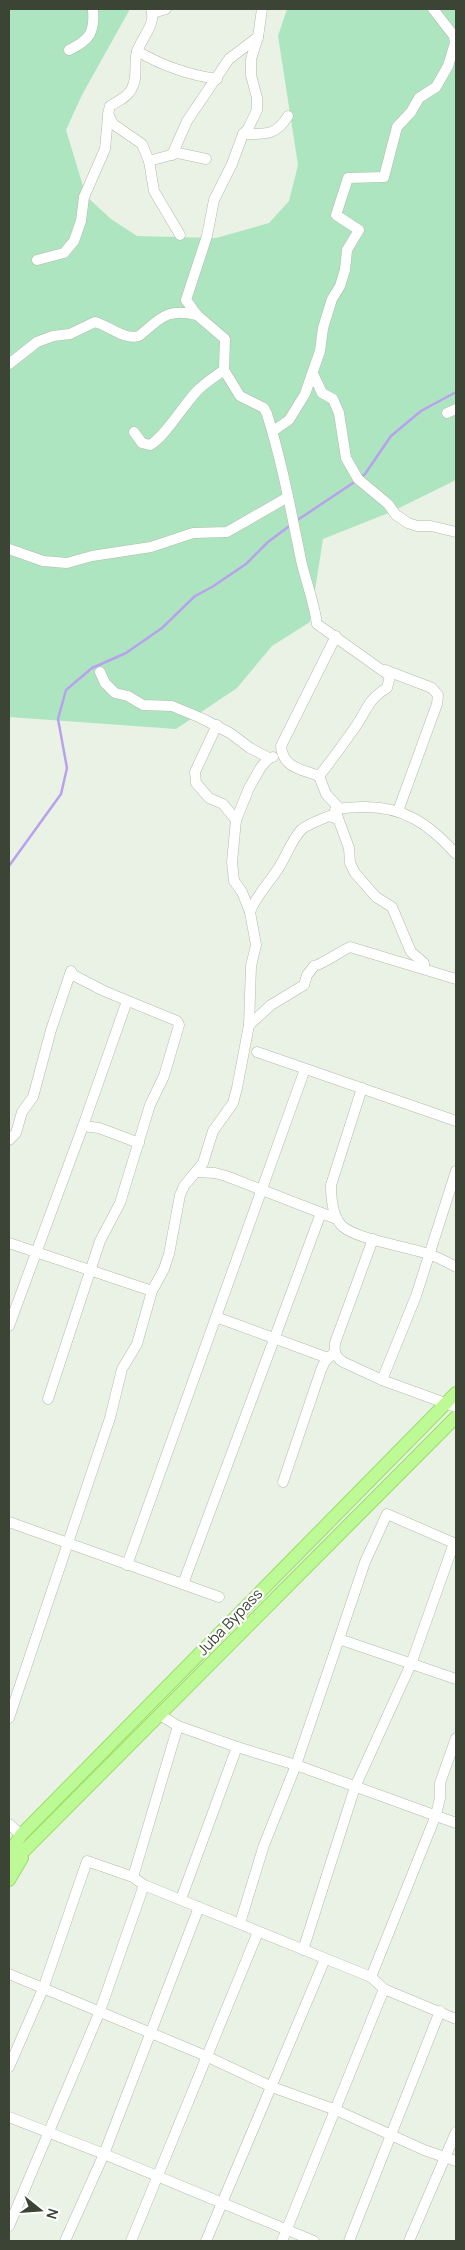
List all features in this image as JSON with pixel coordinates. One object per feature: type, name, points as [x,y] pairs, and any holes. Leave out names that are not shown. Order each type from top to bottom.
[{"type":"main road","name":"Juba Bypass","points":[[9,1854],[21,1835],[451,1405],[456,1393]]},
{"type":"main road","name":"Juba Bypass","points":[[9,1866],[456,1417]]},
{"type":"main road","points":[[9,1846],[21,1835]]},
{"type":"main road","name":"Juba Bypass","points":[[9,1880],[28,1848]]},
{"type":"street","points":[[70,50],[87,41],[93,27],[93,9]]},
{"type":"street","points":[[37,260],[64,253],[74,241],[81,221],[84,197],[105,149],[110,106],[128,96],[133,87],[137,67],[137,51],[148,30],[152,11],[166,9]]},
{"type":"street","points":[[262,9],[258,37],[251,59],[250,75],[255,87],[257,110],[248,129],[243,134],[232,164],[214,200],[207,236],[186,300],[196,315],[225,340],[224,370],[240,396],[264,408],[281,458],[317,624],[390,676],[387,688],[376,694],[365,708],[357,724],[319,776]]},
{"type":"street","points":[[273,431],[289,420],[313,374],[320,351],[323,328],[345,270],[347,250],[359,230],[336,215],[348,178],[384,177],[397,127],[412,112],[419,98],[436,87],[448,66],[455,43],[454,36],[433,9]]},
{"type":"street","points":[[172,155],[187,121],[229,60],[258,37]]},
{"type":"street","points":[[137,51],[151,59],[184,71],[217,79]]},
{"type":"street","points":[[243,134],[265,134],[281,128],[288,116]]},
{"type":"street","points":[[108,117],[113,124],[142,144],[149,162],[154,191],[180,236]]},
{"type":"street","points":[[149,162],[172,155],[188,154],[206,159]]},
{"type":"street","points":[[9,364],[37,342],[53,336],[70,334],[95,322],[112,328],[125,336],[133,337],[139,336],[170,312],[196,315]]},
{"type":"street","points":[[134,432],[142,443],[150,445],[159,440],[174,417],[197,390],[224,370]]},
{"type":"street","points":[[313,374],[322,393],[333,400],[336,406],[346,458],[358,479],[388,504],[396,516],[417,526],[431,526],[456,532]]},
{"type":"street","points":[[9,550],[43,561],[67,563],[92,556],[152,547],[193,534],[227,532],[288,497]]},
{"type":"street","points":[[336,636],[281,746],[282,756],[288,764],[319,776],[326,794],[339,808]]},
{"type":"street","points":[[384,670],[432,688],[438,695],[437,704],[398,811]]},
{"type":"street","points":[[100,672],[105,683],[116,693],[128,696],[143,705],[172,706],[217,725],[269,758]]},
{"type":"street","points":[[217,725],[195,772],[196,783],[208,798],[223,804],[236,820]]},
{"type":"street","points":[[9,1718],[110,1418],[122,1369],[137,1344],[152,1291],[169,1254],[180,1195],[184,1186],[203,1163],[213,1130],[233,1103],[249,1025],[252,966],[256,945],[250,912],[242,892],[234,881],[232,862],[236,820],[249,788],[261,767],[269,758],[282,756]]},
{"type":"street","points":[[424,968],[424,963],[411,952],[392,908],[376,897],[355,873],[350,863],[347,842],[335,810],[339,808],[373,807],[398,811],[418,819],[456,854]]},
{"type":"street","points":[[250,912],[253,902],[262,894],[270,878],[281,865],[288,848],[302,829],[329,816],[338,819]]},
{"type":"street","points":[[249,1025],[270,1005],[304,985],[307,975],[314,966],[350,947],[456,978]]},
{"type":"street","points":[[9,1140],[16,1133],[22,1112],[33,1097],[51,1030],[71,971],[73,975],[81,980],[127,1002],[174,1018],[179,1025],[164,1076],[150,1105],[120,1203],[100,1241],[48,1399]]},
{"type":"street","points":[[9,1326],[127,1002]]},
{"type":"street","points":[[257,1052],[456,1121]]},
{"type":"street","points":[[127,1565],[305,1069]]},
{"type":"street","points":[[362,1088],[331,1185],[331,1201],[337,1219],[343,1226],[374,1239],[430,1254],[456,1267]]},
{"type":"street","points":[[83,1126],[99,1128],[139,1142]]},
{"type":"street","points":[[382,1380],[416,1296],[456,1171]]},
{"type":"street","points":[[196,1172],[215,1173],[337,1219]]},
{"type":"street","points":[[183,1584],[321,1213]]},
{"type":"street","points":[[283,1482],[321,1370],[331,1355],[374,1239]]},
{"type":"street","points":[[9,1242],[152,1291]]},
{"type":"street","points":[[216,1317],[274,1338],[331,1355],[382,1380],[451,1405]]},
{"type":"street","points":[[240,1923],[264,1844],[296,1765],[365,1562],[387,1514],[455,1544],[411,1664],[355,1787],[303,1950]]},
{"type":"street","points":[[9,1522],[219,1597]]},
{"type":"street","points":[[339,1639],[456,1679]]},
{"type":"street","points":[[160,1715],[178,1726],[236,1747],[296,1765],[456,1823]]},
{"type":"street","points":[[133,1877],[178,1726]]},
{"type":"street","points":[[371,1977],[436,1815],[440,1798],[440,1783],[456,1738]]},
{"type":"street","points":[[181,1899],[236,1747]]},
{"type":"street","points":[[9,1824],[21,1835]]},
{"type":"street","points":[[9,2067],[43,1989],[88,1861],[133,1877],[144,1885],[371,1977],[384,1989],[456,2019]]},
{"type":"street","points":[[9,2226],[100,2011],[144,1885]]},
{"type":"street","points":[[65,2241],[104,2154],[199,1907]]},
{"type":"street","points":[[131,2241],[156,2176],[258,1932]]},
{"type":"street","points":[[206,2241],[325,1958]]},
{"type":"street","points":[[9,1974],[206,2056],[272,2087],[336,2110],[424,2150],[456,2161]]},
{"type":"street","points":[[282,2241],[384,1989]]},
{"type":"street","points":[[349,2241],[440,2011]]},
{"type":"street","points":[[9,2117],[104,2154],[314,2241]]},
{"type":"street","points":[[409,2241],[456,2132]]},
{"type":"green space","points":[[9,9],[130,9],[82,95],[66,130],[86,196],[111,219],[137,236],[216,238],[269,223],[289,201],[298,165],[278,36],[287,9],[456,9],[456,480],[391,512],[323,539],[310,622],[272,646],[237,688],[176,729],[9,717]]},
{"type":"waterway","points":[[360,478],[365,474],[391,436],[421,411],[456,392]]},
{"type":"waterway","points":[[296,521],[356,481]]},
{"type":"waterway","points":[[9,866],[61,794],[67,768],[58,719],[66,690],[92,668],[126,653],[162,628],[195,596],[246,564],[268,542],[292,524]]}]
